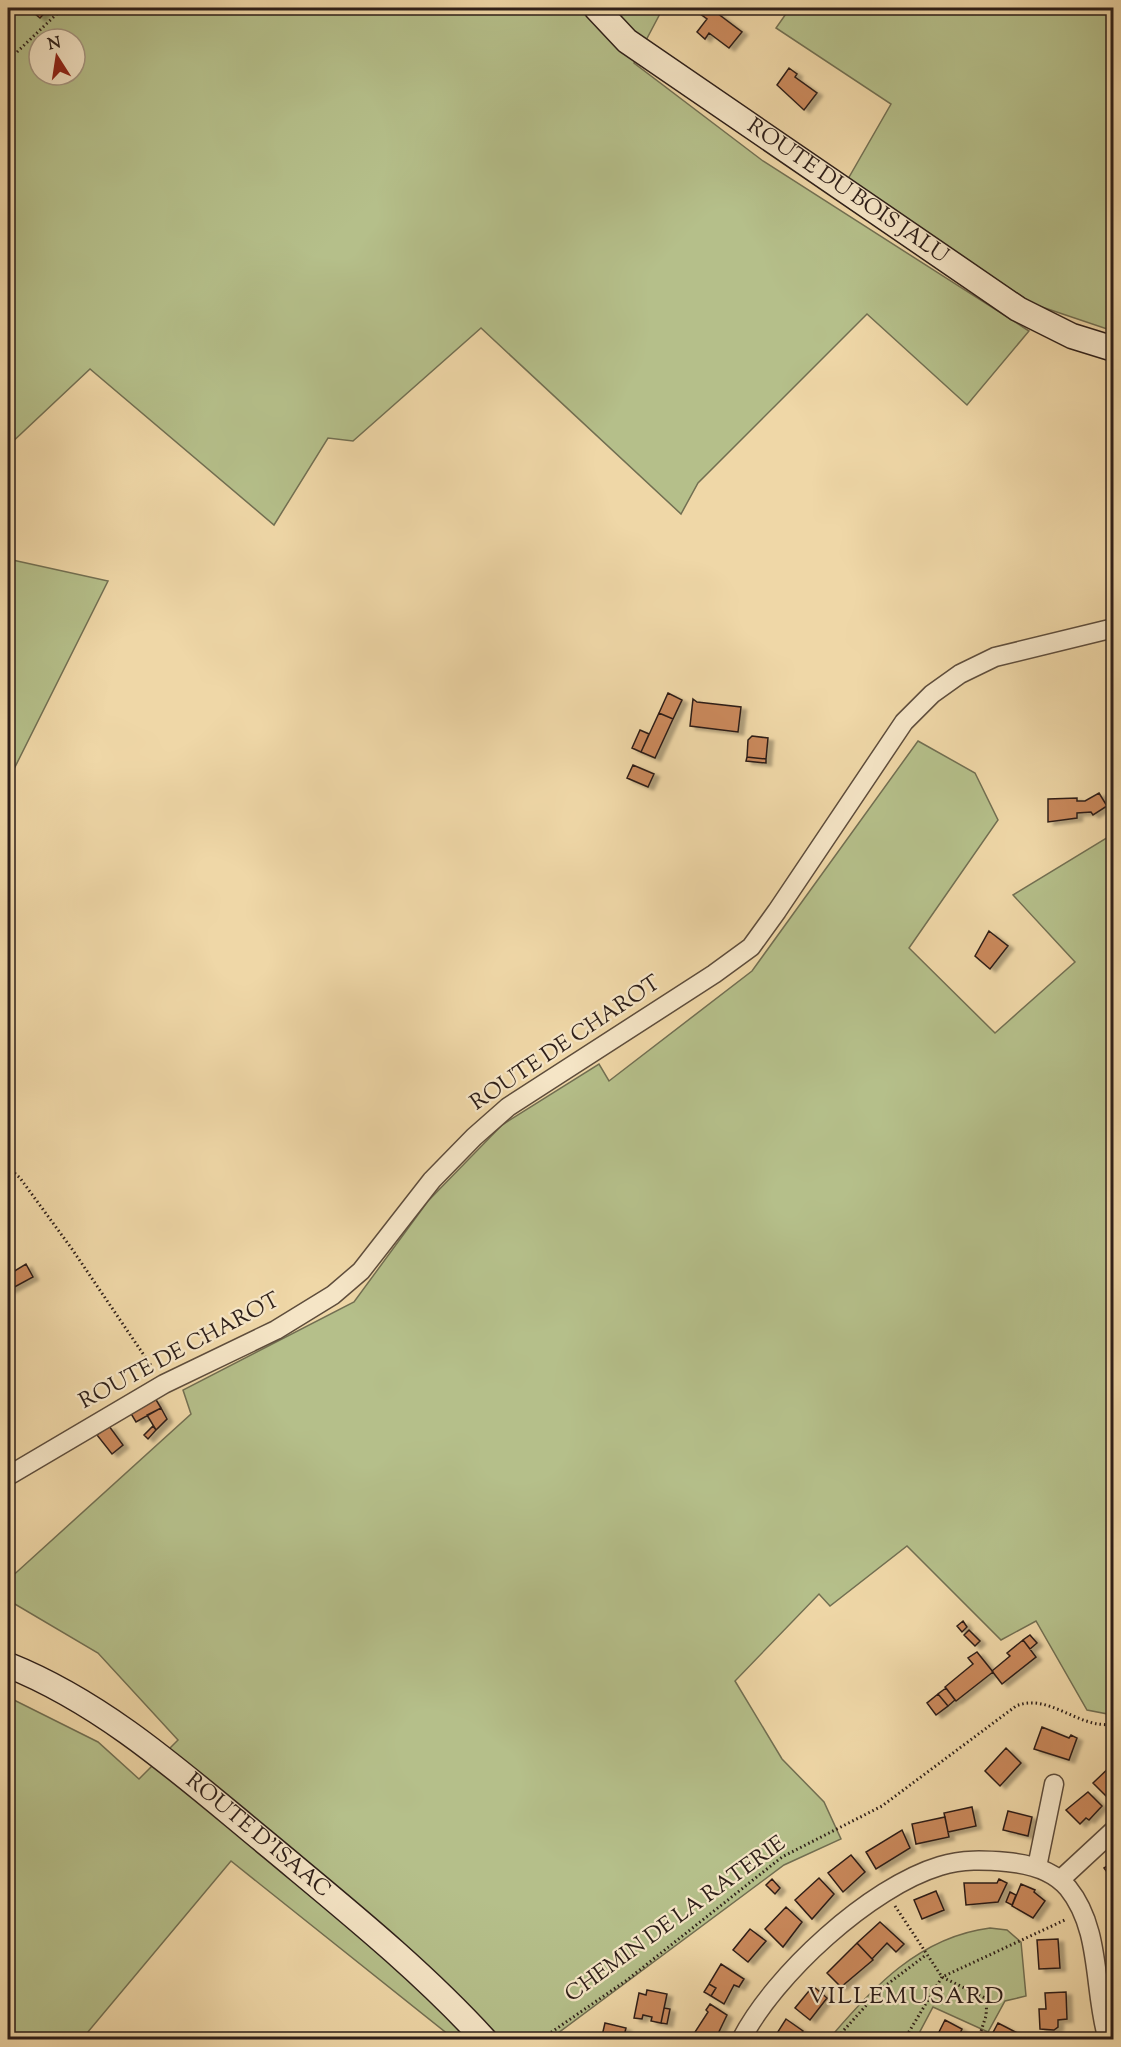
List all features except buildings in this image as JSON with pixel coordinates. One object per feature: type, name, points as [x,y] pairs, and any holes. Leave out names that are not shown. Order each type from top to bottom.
[{"type":"street","name":"ROUTE DU BOIS JALU","points":[[596,8],[627,41],[1018,309],[1072,336],[1113,349]]},
{"type":"street","name":"ROUTE DE CHAROT","points":[[8,1476],[164,1384],[276,1330],[333,1296],[360,1271],[432,1180],[474,1137],[508,1107],[714,974],[751,946],[904,722],[932,694],[960,674],[995,657],[1113,628]]},
{"type":"street","name":"ROUTE D'ISAAC","points":[[8,1665],[71,1696],[155,1753],[395,1952],[485,2040]]},
{"type":"street","points":[[1037,1867],[1054,1784]]},
{"type":"street","points":[[1060,1880],[1113,1830]]},
{"type":"street","points":[[741,2040],[804,1957],[886,1892],[939,1866],[974,1859],[1037,1867],[1060,1880],[1083,1911],[1091,1935],[1100,2014],[1108,2040]]},
{"type":"path","points":[[17,52],[63,8]]},
{"type":"path","points":[[8,1167],[20,1179],[72,1249],[164,1384]]},
{"type":"path","name":"CHEMIN DE LA RATERIE","points":[[540,2040],[627,1980],[782,1857],[882,1806],[1016,1706],[1035,1703],[1093,1725],[1113,1724]]},
{"type":"path","points":[[886,1892],[942,1977],[987,1999],[986,2016],[978,2040]]},
{"type":"path","points":[[904,2040],[942,1977],[1083,1911]]},
{"type":"path","points":[[835,2040],[881,1989],[926,1955]]},
{"type":"green space","points":[[8,8],[663,8],[634,63],[763,161],[1029,331],[967,405],[867,314],[698,483],[681,514],[481,328],[353,441],[328,438],[274,525],[90,369],[8,446]]},
{"type":"green space","points":[[790,8],[1113,8],[1113,331],[1033,304],[848,179],[891,104],[776,28]]},
{"type":"green space","points":[[8,559],[108,581],[8,781]]},
{"type":"green space","points":[[918,741],[975,773],[998,820],[909,948],[995,1033],[1075,962],[1013,895],[1113,834],[1113,1715],[1087,1710],[1036,1621],[1001,1640],[907,1546],[830,1606],[819,1594],[735,1681],[782,1759],[824,1802],[841,1839],[784,1865],[550,2039],[454,2039],[231,1861],[82,2039],[8,2040],[8,1697],[98,1742],[139,1779],[178,1740],[98,1653],[8,1600],[8,1580],[191,1414],[183,1390],[354,1302],[428,1201],[502,1125],[599,1064],[609,1081],[752,971]]},
{"type":"green space","points":[[990,1928],[1007,1930],[1021,1942],[1026,1996],[1005,2001],[988,2032],[933,2007],[916,2039],[829,2039],[880,1984],[919,1954],[964,1933]]},
{"type":"district","name":"VILLEMUSARD","points":[[906,1997]]}]
